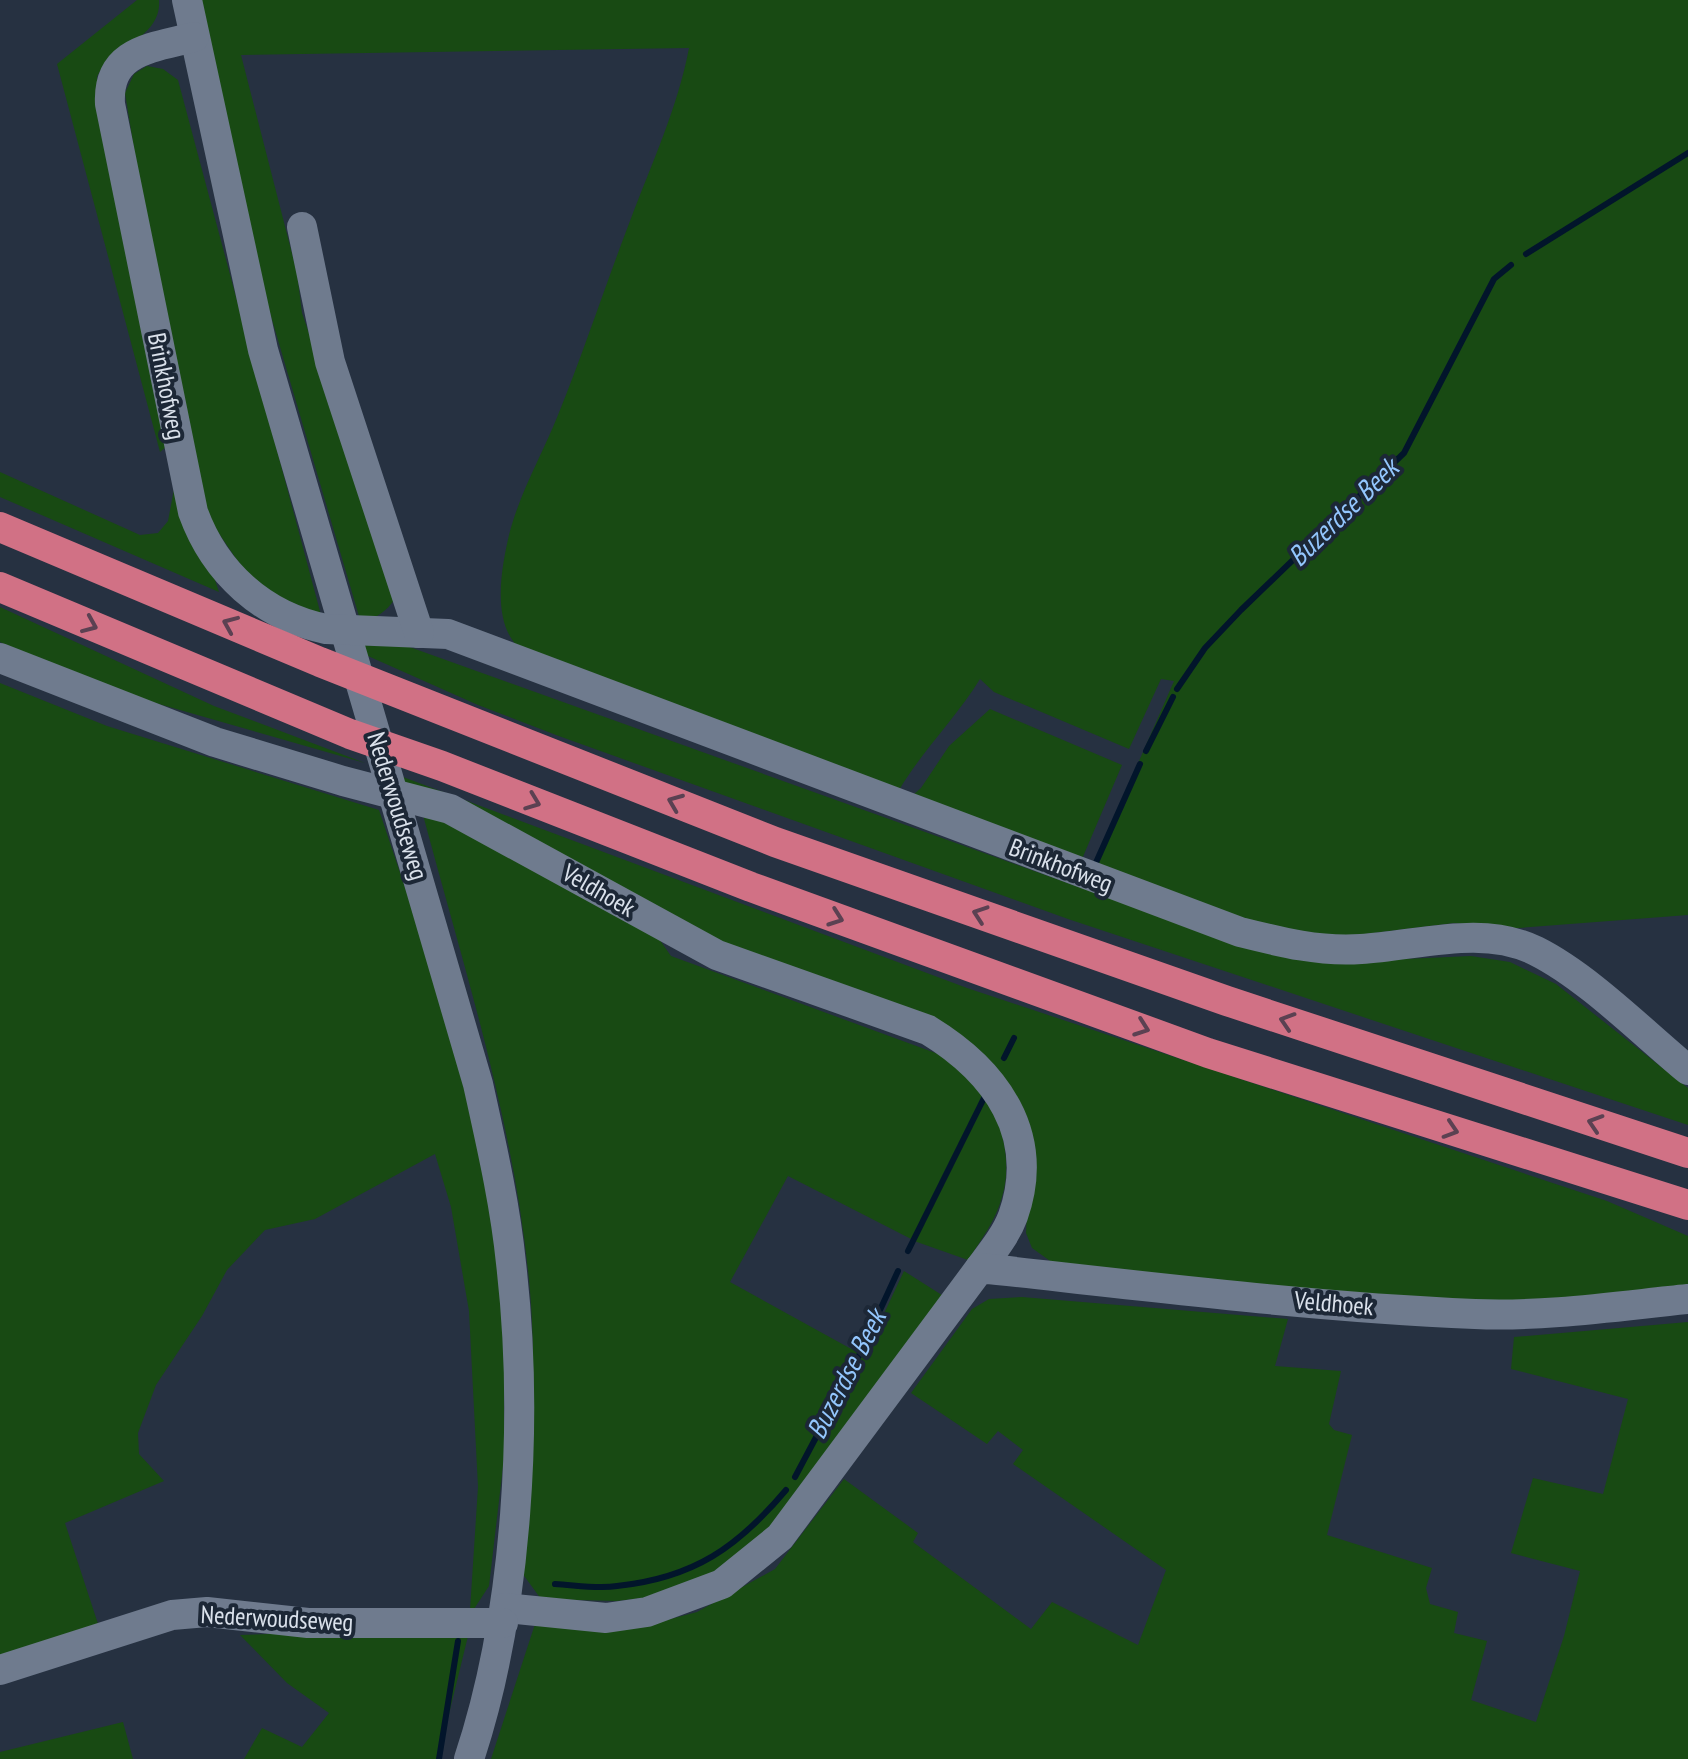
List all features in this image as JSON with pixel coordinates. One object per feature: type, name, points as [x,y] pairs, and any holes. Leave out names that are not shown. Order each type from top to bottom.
[{"type":"highway","points":[[0,527],[320,662],[776,842],[1227,1001],[1688,1153]]},
{"type":"highway","points":[[0,586],[350,734],[751,887],[1208,1052],[1688,1205]]},
{"type":"street","name":"Nederwoudseweg","points":[[187,0],[263,350],[478,1084],[499,1179],[512,1264],[517,1453],[504,1616],[469,1759]]},
{"type":"street","name":"Brinkhofweg","points":[[194,37],[144,50],[126,59],[113,73],[110,90],[187,486],[201,535],[218,562],[258,602],[282,615],[326,629],[448,634],[1240,932],[1304,948],[1360,950],[1438,938],[1481,938],[1533,949],[1567,970],[1688,1070]]},
{"type":"street","points":[[302,227],[330,362],[419,633]]},
{"type":"street","name":"Veldhoek","points":[[0,658],[215,742],[450,809],[717,955],[928,1030],[955,1046],[982,1070],[1004,1100],[1019,1140],[1020,1185],[1012,1216],[980,1268],[780,1537],[722,1584],[647,1612],[606,1618],[504,1616]]},
{"type":"street","name":"Veldhoek","points":[[980,1268],[1477,1314],[1588,1309],[1688,1298]]},
{"type":"street","name":"Nederwoudseweg","points":[[0,1670],[172,1615],[207,1612],[308,1623],[504,1616]]},
{"type":"green space","points":[[137,0],[159,0],[153,24],[113,57],[97,77],[173,441],[160,452],[57,64]]},
{"type":"green space","points":[[197,0],[1688,0],[1688,915],[1505,929],[1454,923],[1341,937],[1297,933],[1237,917],[1094,864],[1174,681],[1161,679],[1129,749],[994,692],[980,679],[899,790],[521,650],[505,626],[502,611],[501,580],[509,535],[568,391],[663,136],[689,48],[241,55],[297,273],[302,313],[393,575],[397,595],[394,601],[382,613],[361,623],[239,207]]},
{"type":"green space","points":[[147,66],[163,69],[178,80],[321,615],[263,590],[207,516],[148,235],[125,93],[134,74]]},
{"type":"green space","points":[[0,472],[140,535],[158,533],[168,521],[174,489],[219,592],[0,497]]},
{"type":"green space","points":[[0,607],[214,706],[365,763],[96,686],[0,642]]},
{"type":"green space","points":[[341,644],[404,645],[1246,947],[1291,959],[1339,962],[1471,956],[1510,962],[1556,984],[1688,1088],[1688,1125],[1068,919],[556,735]]},
{"type":"green space","points":[[0,683],[107,726],[379,810],[474,1093],[493,1198],[504,1330],[504,1458],[489,1586],[474,1609],[470,1610],[478,1487],[469,1311],[451,1207],[435,1154],[315,1219],[265,1230],[227,1270],[156,1385],[138,1433],[139,1454],[164,1481],[65,1523],[101,1633],[0,1664]]},
{"type":"green space","points":[[990,709],[1122,765],[1082,859],[913,795],[949,746]]},
{"type":"green space","points":[[379,768],[967,988],[1607,1201],[1688,1236],[1688,1293],[1533,1307],[1227,1283],[1053,1263],[1032,1248],[1026,1233],[1029,1161],[993,1072],[383,783]]},
{"type":"green space","points":[[423,815],[469,827],[650,926],[671,956],[941,1055],[969,1076],[997,1119],[1005,1151],[1002,1197],[992,1222],[968,1260],[917,1242],[788,1176],[730,1282],[864,1356],[904,1271],[945,1297],[754,1553],[671,1595],[616,1601],[541,1599],[522,1573],[533,1362],[523,1230],[487,1051]]},
{"type":"green space","points":[[1022,1297],[1288,1319],[1275,1366],[1341,1371],[1329,1424],[1334,1430],[1352,1435],[1327,1535],[1432,1568],[1426,1588],[1430,1604],[1458,1612],[1454,1633],[1487,1641],[1471,1700],[1536,1722],[1580,1571],[1511,1553],[1533,1478],[1603,1494],[1628,1399],[1511,1369],[1514,1337],[1688,1322],[1688,1759],[491,1759],[535,1624],[644,1626],[697,1612],[775,1569],[844,1479],[918,1533],[913,1542],[1031,1629],[1052,1602],[1138,1645],[1166,1570],[1013,1464],[1023,1450],[998,1431],[987,1444],[911,1393],[972,1309],[989,1299]]},
{"type":"green space","points":[[335,1632],[468,1636],[438,1759],[244,1759],[262,1728],[302,1747],[329,1713],[287,1683],[240,1635]]},
{"type":"green space","points":[[123,1722],[133,1759],[0,1759],[0,1752]]},
{"type":"waterway","name":"Buzerdse Beek","points":[[1526,254],[1688,153]]},
{"type":"waterway","name":"Buzerdse Beek","points":[[1177,689],[1205,648],[1241,610],[1404,453],[1494,279],[1511,265]]},
{"type":"waterway","name":"Buzerdse Beek","points":[[1146,751],[1173,697]]},
{"type":"waterway","name":"Buzerdse Beek","points":[[1094,867],[1140,764]]},
{"type":"waterway","name":"Buzerdse Beek","points":[[1004,1058],[1014,1038]]},
{"type":"waterway","name":"Buzerdse Beek","points":[[908,1251],[985,1096]]},
{"type":"waterway","name":"Buzerdse Beek","points":[[795,1477],[856,1362],[898,1271]]},
{"type":"waterway","name":"Buzerdse Beek","points":[[555,1584],[617,1586],[669,1576],[692,1567],[732,1543],[786,1490]]},
{"type":"waterway","name":"Buzerdse Beek","points":[[439,1759],[458,1641]]}]
